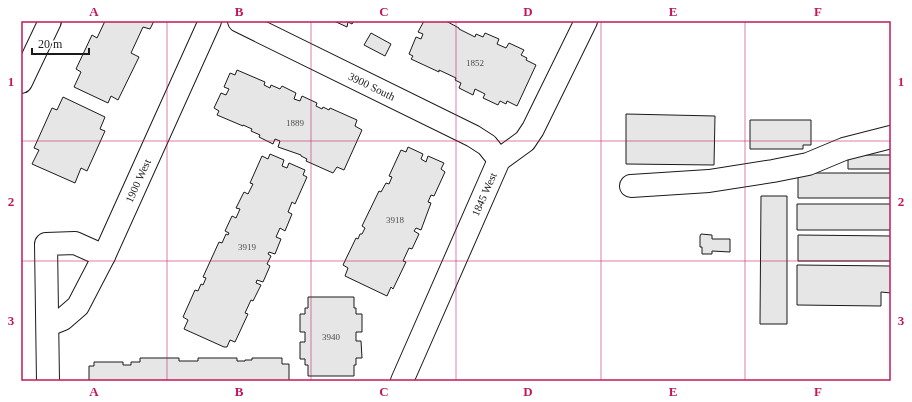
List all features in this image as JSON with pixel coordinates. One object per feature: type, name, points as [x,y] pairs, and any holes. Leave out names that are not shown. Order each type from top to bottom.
[{"type":"street","points":[[21,82],[50,21]]},
{"type":"street","name":"1900 West","points":[[48,325],[63,319],[78,306],[104,256],[210,21]]},
{"type":"street","name":"3900 South","points":[[239,21],[473,136],[487,145],[499,160]]},
{"type":"street","name":"1845 West","points":[[402,381],[499,160],[525,141],[533,129],[586,21]]},
{"type":"street","points":[[631,186],[709,181],[773,171],[808,164],[844,149],[891,137]]},
{"type":"street","points":[[48,381],[46,244],[75,243],[104,256]]},
{"type":"building","points":[[105,21],[154,21],[150,29],[143,27],[131,53],[139,57],[118,100],[111,96],[108,103],[74,87],[81,72],[76,69],[92,35],[97,38]]},
{"type":"building","points":[[334,21],[354,21],[352,24],[348,22],[347,27]]},
{"type":"building","points":[[424,21],[446,21],[475,37],[476,34],[483,37],[485,33],[499,39],[497,44],[506,48],[509,43],[524,50],[521,55],[527,58],[526,60],[536,65],[517,106],[507,101],[506,104],[500,101],[498,105],[483,98],[485,94],[475,89],[473,95],[459,88],[461,83],[455,80],[456,78],[411,59],[413,56],[409,54],[416,37],[421,39],[423,34],[418,32]]},
{"type":"building","points":[[371,33],[391,44],[385,56],[364,45]]},
{"type":"building","points":[[237,70],[265,82],[264,85],[270,88],[271,85],[280,89],[282,86],[296,93],[294,99],[300,101],[302,96],[317,103],[316,106],[322,109],[323,107],[329,110],[330,108],[357,120],[355,126],[362,130],[344,170],[337,167],[333,173],[306,161],[307,159],[301,155],[278,147],[280,141],[275,139],[273,144],[259,137],[260,135],[251,131],[252,129],[217,115],[219,111],[214,108],[221,93],[226,95],[229,89],[224,87],[230,73],[235,75]]},
{"type":"building","points":[[63,97],[105,117],[100,129],[105,131],[87,171],[81,168],[75,183],[32,164],[39,150],[34,148],[52,108],[57,110]]},
{"type":"building","points":[[626,114],[715,116],[714,165],[626,164]]},
{"type":"building","points":[[750,120],[811,120],[811,145],[803,145],[803,149],[750,149]]},
{"type":"building","points":[[408,147],[423,154],[421,159],[426,162],[428,156],[444,163],[441,169],[445,172],[434,196],[431,195],[428,202],[431,203],[421,230],[416,228],[414,231],[419,234],[412,249],[409,248],[403,261],[406,262],[393,289],[391,287],[387,296],[345,276],[348,268],[343,265],[356,238],[358,239],[365,228],[362,226],[379,191],[381,192],[386,183],[389,184],[392,177],[389,176],[401,150],[406,152]]},
{"type":"building","points":[[270,154],[284,160],[282,166],[287,168],[289,163],[305,170],[303,175],[307,177],[295,204],[292,202],[288,212],[292,214],[285,231],[280,228],[276,237],[281,239],[275,254],[269,252],[268,254],[271,256],[267,264],[270,266],[263,282],[257,280],[256,283],[261,285],[253,301],[251,300],[245,313],[248,314],[235,342],[230,340],[227,347],[224,347],[184,329],[188,320],[183,317],[195,290],[198,291],[201,284],[203,285],[206,278],[203,277],[219,242],[222,243],[226,234],[228,235],[229,233],[225,231],[232,216],[236,218],[240,209],[236,208],[244,192],[248,194],[253,184],[250,183],[262,156],[268,159]]},
{"type":"building","points":[[848,155],[891,155],[891,169],[848,169]]},
{"type":"building","points":[[798,173],[891,173],[891,198],[798,198]]},
{"type":"building","points":[[761,196],[787,196],[787,324],[760,324]]},
{"type":"building","points":[[797,204],[891,204],[891,230],[797,230]]},
{"type":"building","points":[[701,234],[712,235],[712,239],[730,239],[730,252],[712,251],[712,254],[702,254],[702,247],[700,247]]},
{"type":"building","points":[[798,235],[891,236],[891,261],[798,261]]},
{"type":"building","points":[[797,265],[891,266],[891,293],[881,292],[881,306],[797,305]]},
{"type":"building","points":[[308,297],[354,297],[354,308],[356,308],[356,314],[362,314],[362,332],[356,332],[356,341],[361,341],[362,358],[356,358],[356,365],[354,365],[354,376],[308,376],[308,365],[305,365],[305,359],[300,359],[300,342],[305,342],[305,332],[300,332],[300,314],[305,314],[305,308],[308,308]]},
{"type":"building","points":[[140,358],[179,358],[179,361],[198,361],[198,358],[237,358],[237,361],[245,361],[252,360],[252,358],[282,358],[282,364],[289,364],[289,381],[89,381],[89,366],[94,366],[94,362],[123,362],[123,365],[131,365],[131,362],[140,362]]}]
